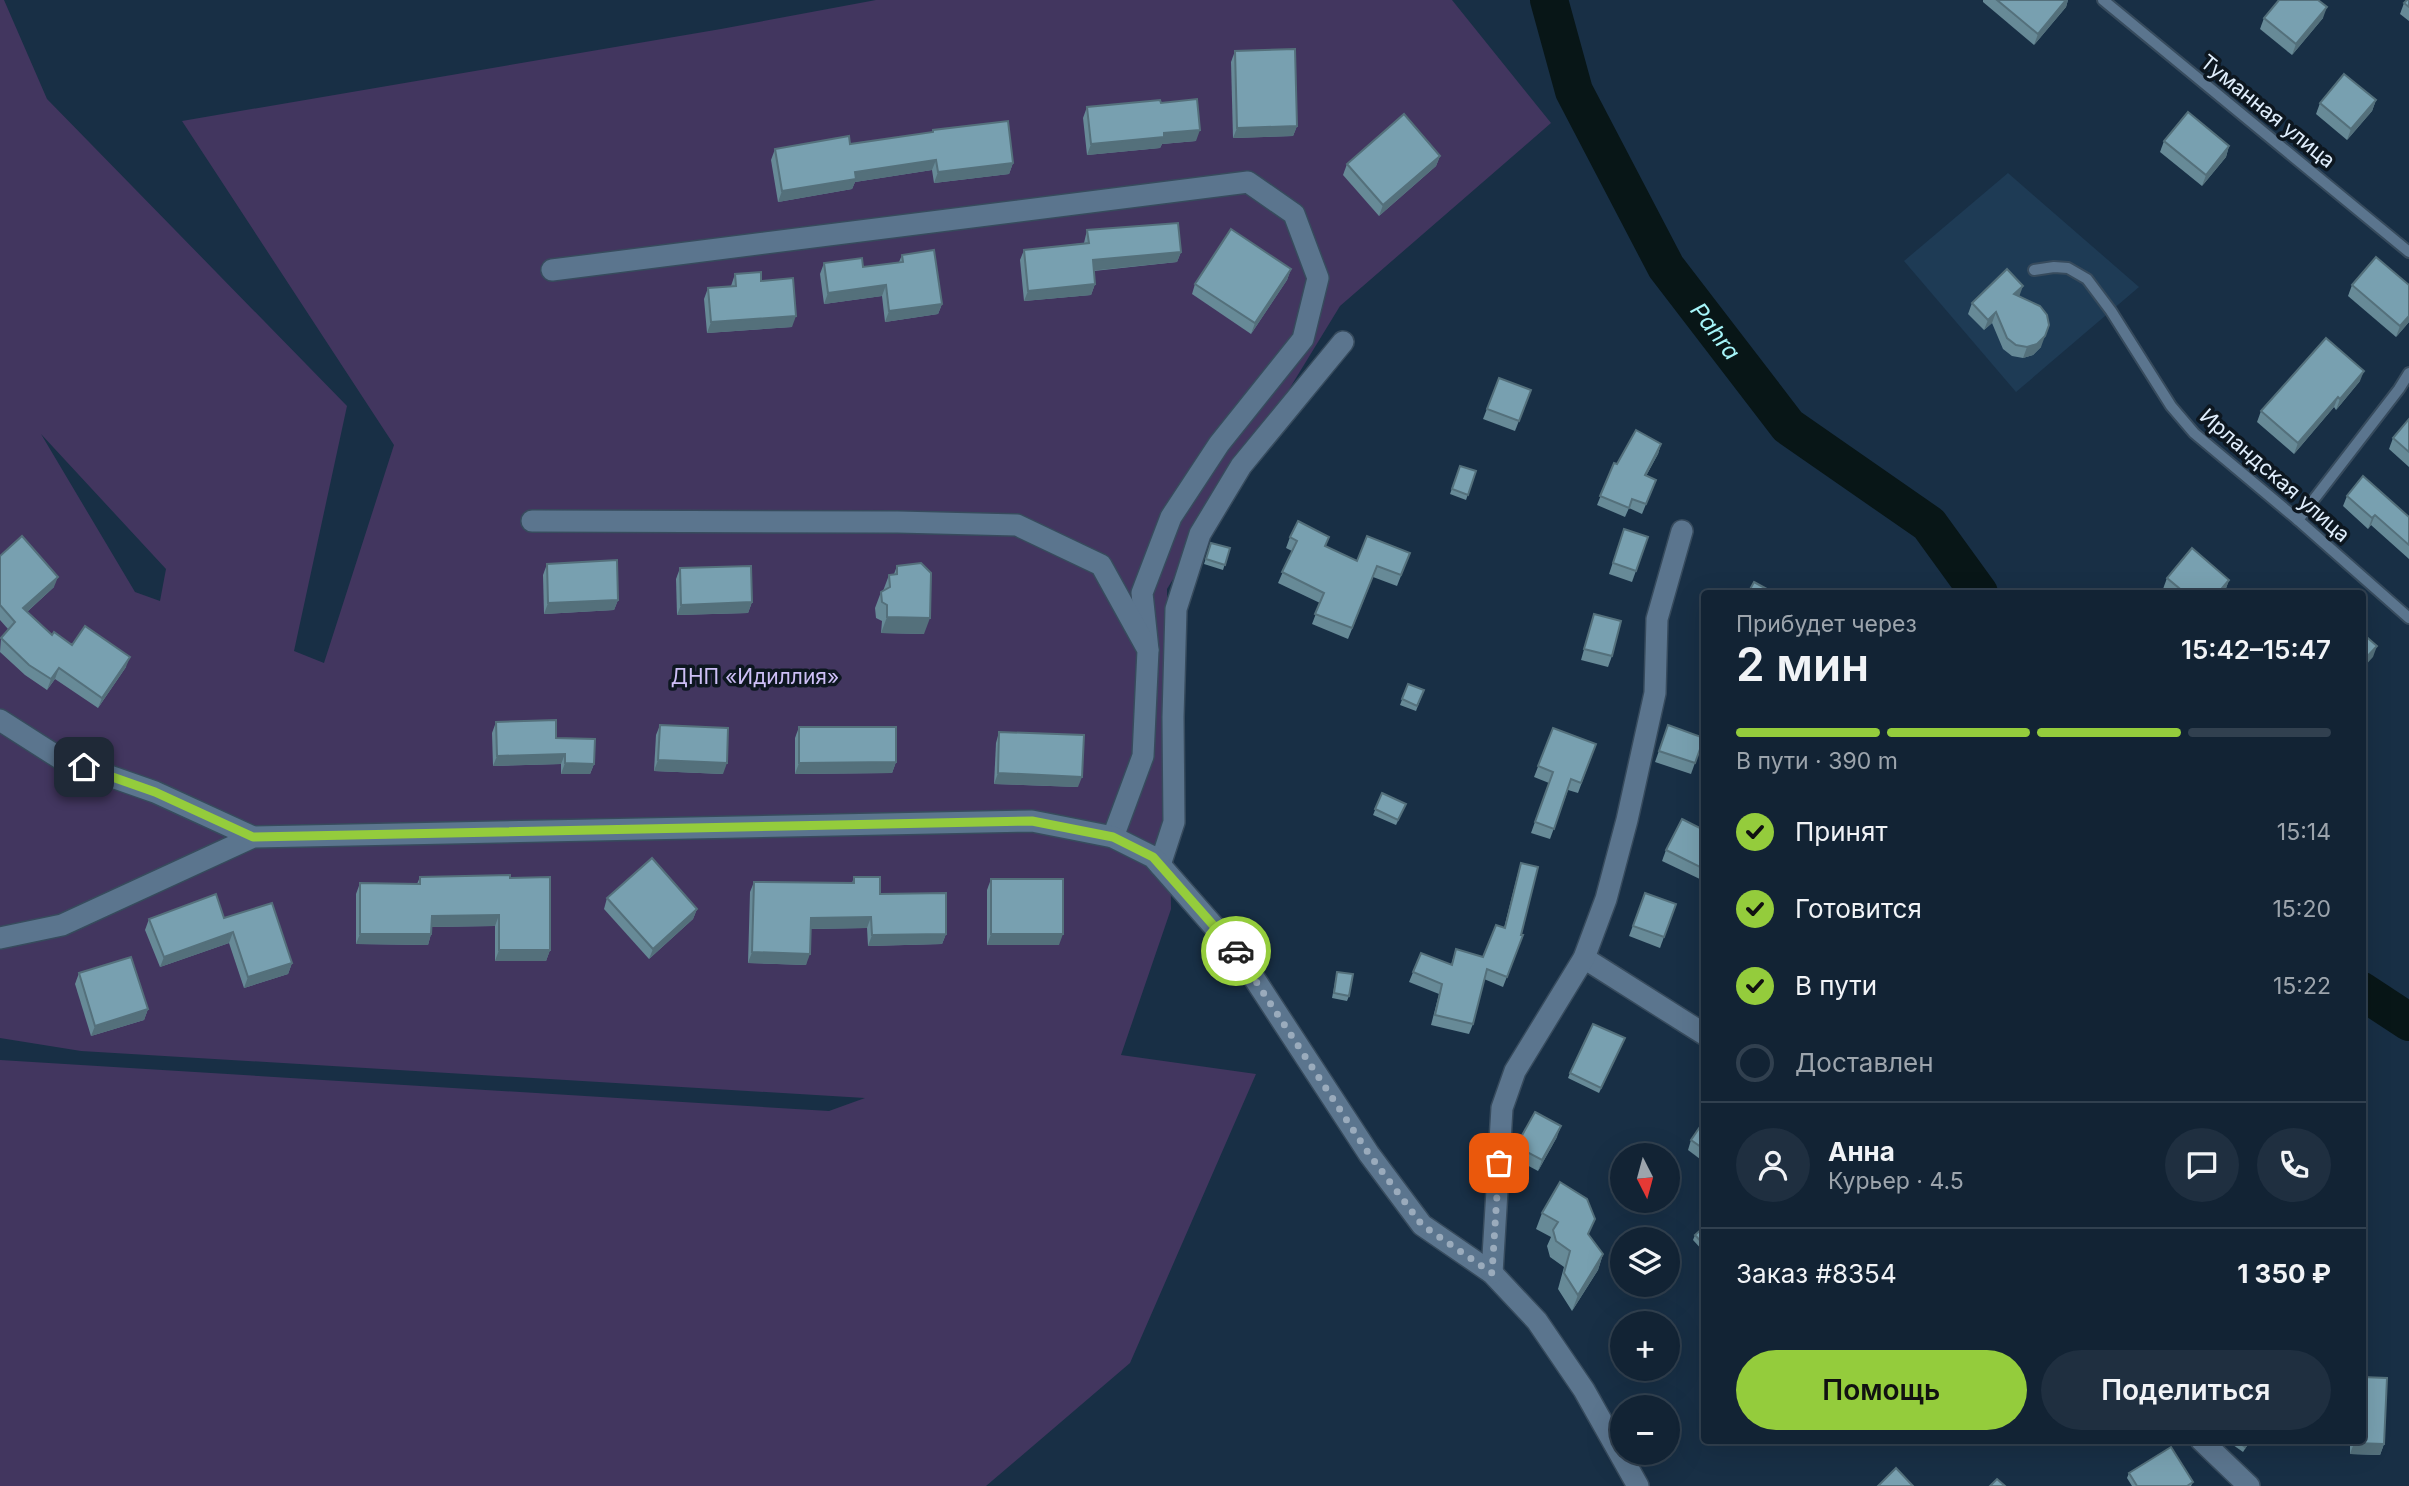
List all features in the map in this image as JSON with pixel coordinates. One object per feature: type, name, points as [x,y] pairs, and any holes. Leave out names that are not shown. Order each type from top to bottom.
[{"type":"street","points":[[552,270],[1248,182],[1294,214],[1318,278],[1303,339],[1219,444],[1171,517],[1142,593],[1148,649],[1143,757],[1113,837]]},
{"type":"street","points":[[1160,866],[1174,822],[1176,609],[1200,534],[1241,466],[1343,342]]},
{"type":"street","points":[[532,521],[1017,525],[1101,565],[1148,649]]},
{"type":"street","points":[[1492,1273],[1502,1108],[1515,1071],[1584,958],[1606,899],[1628,820],[1655,693],[1657,619],[1682,531]]},
{"type":"street","points":[[0,720],[61,759],[155,792],[253,837]]},
{"type":"street","points":[[0,938],[62,925],[253,837],[1032,821],[1113,837],[1153,857],[1240,955],[1369,1154],[1422,1225],[1492,1273],[1537,1321],[1584,1390],[1637,1486]]},
{"type":"street","points":[[1584,958],[1701,1032]]},
{"type":"street","points":[[2205,1444],[2249,1486]]},
{"type":"lane","name":"Туманная улица","points":[[2103,0],[2409,252]]},
{"type":"lane","name":"Ирландская улица","points":[[2034,270],[2068,268],[2079,273],[2096,288],[2183,422],[2409,618]]},
{"type":"lane","points":[[2298,520],[2409,373]]},
{"type":"lane","points":[[2399,389],[2409,397]]},
{"type":"shaded area","points":[[2008,173],[2139,287],[2016,392],[1904,261]]},
{"type":"green space","name":"ДНП «Идиллия»","points":[[0,0],[4,0],[47,99],[347,406],[294,651],[324,663],[394,445],[182,121],[876,0],[1452,0],[1551,123],[1340,306],[1167,589],[1171,909],[1121,1055],[1256,1074],[1130,1363],[986,1486],[0,1486],[0,1060],[829,1111],[865,1098],[81,1051],[0,1038]],"holes":[[[41,434],[166,569],[160,601],[135,592]]]},
{"type":"building","points":[[1997,0],[2066,0],[2038,34]]},
{"type":"building","points":[[2279,0],[2318,0],[2327,7],[2296,44],[2264,18]]},
{"type":"building","points":[[1295,49],[1297,126],[1237,128],[1235,51]]},
{"type":"building","points":[[2344,74],[2376,100],[2351,129],[2320,103]]},
{"type":"building","points":[[1197,99],[1200,130],[1164,133],[1164,137],[1091,144],[1087,107]]},
{"type":"building","points":[[2188,112],[2229,146],[2206,175],[2164,141]]},
{"type":"building","points":[[1404,114],[1440,156],[1383,205],[1347,164]]},
{"type":"building","points":[[1008,121],[1013,163],[938,172],[936,160],[855,172],[856,179],[782,191],[775,149],[849,136],[850,144]]},
{"type":"building","points":[[1178,223],[1181,252],[1093,260],[1095,284],[1028,291],[1024,250],[1089,243],[1087,230]]},
{"type":"building","points":[[1231,229],[1291,269],[1255,323],[1195,284]]},
{"type":"building","points":[[934,250],[942,304],[889,311],[886,285],[828,293],[824,263],[862,258],[863,267],[903,262],[902,255]]},
{"type":"building","points":[[2376,257],[2409,285],[2409,316],[2400,326],[2352,285]]},
{"type":"building","points":[[2007,269],[2023,286],[2014,294],[2040,306],[2047,315],[2049,325],[2045,336],[2037,344],[2027,347],[2016,345],[2007,338],[1996,312],[1988,320],[1972,303]]},
{"type":"building","points":[[761,272],[761,281],[793,278],[796,316],[711,322],[708,288],[736,286],[735,274]]},
{"type":"building","points":[[2326,338],[2364,371],[2298,443],[2261,411]]},
{"type":"building","points":[[1499,378],[1531,390],[1519,421],[1487,409]]},
{"type":"building","points":[[2409,419],[2409,452],[2393,438]]},
{"type":"building","points":[[1636,430],[1661,444],[1645,475],[1656,480],[1646,504],[1632,499],[1629,508],[1600,496],[1614,463],[1617,464]]},
{"type":"building","points":[[1460,466],[1476,471],[1468,495],[1452,489]]},
{"type":"building","points":[[2363,476],[2409,517],[2409,545],[2375,515],[2372,518],[2347,496]]},
{"type":"building","points":[[1298,521],[1329,537],[1325,546],[1357,561],[1367,536],[1410,553],[1401,575],[1377,566],[1352,628],[1315,614],[1324,593],[1282,572],[1297,541],[1290,537]]},
{"type":"building","points":[[1624,529],[1648,537],[1636,571],[1613,563]]},
{"type":"building","points":[[22,536],[58,577],[23,608],[52,635],[54,632],[72,645],[85,626],[130,657],[102,698],[59,668],[51,679],[29,665],[1,638],[15,622],[0,605],[0,556]]},
{"type":"building","points":[[1211,543],[1230,548],[1225,565],[1206,559]]},
{"type":"building","points":[[2192,548],[2229,580],[2221,590],[2181,590],[2167,578]]},
{"type":"building","points":[[617,560],[618,600],[548,603],[547,564]]},
{"type":"building","points":[[921,563],[931,573],[930,618],[887,617],[887,605],[882,602],[881,592],[890,587],[889,575],[897,574],[897,566]]},
{"type":"building","points":[[751,566],[752,602],[681,605],[680,568]]},
{"type":"building","points":[[1754,582],[1769,590],[1750,590]]},
{"type":"building","points":[[1594,614],[1621,621],[1612,656],[1584,649]]},
{"type":"building","points":[[2366,636],[2377,646],[2366,658]]},
{"type":"building","points":[[1408,684],[1424,690],[1417,706],[1402,699]]},
{"type":"building","points":[[556,720],[556,738],[595,739],[594,764],[565,763],[565,754],[497,756],[496,722]]},
{"type":"building","points":[[660,725],[728,728],[727,763],[658,760]]},
{"type":"building","points":[[1668,725],[1701,737],[1701,746],[1695,763],[1659,751]]},
{"type":"building","points":[[799,727],[896,727],[896,762],[799,763]]},
{"type":"building","points":[[1553,728],[1596,744],[1581,783],[1571,779],[1554,829],[1535,822],[1553,772],[1538,766]]},
{"type":"building","points":[[999,732],[1084,735],[1082,777],[998,773]]},
{"type":"building","points":[[1382,793],[1406,804],[1398,820],[1375,809]]},
{"type":"building","points":[[1682,819],[1701,828],[1701,868],[1666,850]]},
{"type":"building","points":[[652,858],[697,909],[653,949],[607,898]]},
{"type":"building","points":[[1521,863],[1538,867],[1523,935],[1507,977],[1487,969],[1473,1024],[1435,1015],[1442,984],[1413,972],[1421,953],[1452,965],[1456,949],[1483,957],[1496,925],[1505,928]]},
{"type":"building","points":[[510,875],[510,878],[550,877],[550,950],[499,950],[499,915],[432,916],[431,934],[360,934],[360,883],[420,884],[420,877]]},
{"type":"building","points":[[854,877],[880,877],[880,894],[946,893],[946,934],[872,935],[871,917],[811,918],[810,954],[752,952],[754,882],[854,883]]},
{"type":"building","points":[[991,879],[1063,879],[1063,934],[991,934]]},
{"type":"building","points":[[1645,893],[1676,904],[1664,937],[1633,926]]},
{"type":"building","points":[[216,894],[224,918],[272,903],[292,963],[248,977],[233,932],[164,957],[149,919]]},
{"type":"building","points":[[131,957],[148,1009],[95,1026],[79,973]]},
{"type":"building","points":[[1337,972],[1353,974],[1349,996],[1334,993]]},
{"type":"building","points":[[1593,1024],[1625,1038],[1601,1088],[1570,1073]]},
{"type":"building","points":[[1535,1112],[1561,1126],[1542,1160],[1516,1146]]},
{"type":"building","points":[[1701,1125],[1701,1147],[1691,1140]]},
{"type":"building","points":[[1560,1182],[1587,1199],[1595,1219],[1588,1234],[1603,1254],[1578,1295],[1564,1273],[1570,1251],[1556,1241],[1553,1230],[1558,1222],[1542,1213]]},
{"type":"building","points":[[1701,1230],[1701,1242],[1695,1235]]},
{"type":"building","points":[[2366,1377],[2387,1378],[2384,1444],[2366,1443]]},
{"type":"building","points":[[2171,1447],[2193,1482],[2187,1486],[2137,1486],[2129,1473]]},
{"type":"building","points":[[1896,1468],[1913,1486],[1878,1486]]},
{"type":"building","points":[[1997,1479],[2005,1486],[1990,1486]]},
{"type":"waterway","name":"Pahra","points":[[1549,0],[1574,91],[1666,267],[1788,426],[1929,524],[1977,590]]},
{"type":"waterway","name":"Pahra","points":[[2366,994],[2409,1022]]},
{"type":"way so far","points":[[1236,951],[1369,1154],[1422,1225],[1492,1273],[1499,1163]]},
{"type":"route","points":[[84,767],[155,792],[253,837],[1032,821],[1113,837],[1153,857],[1236,951]]}]
